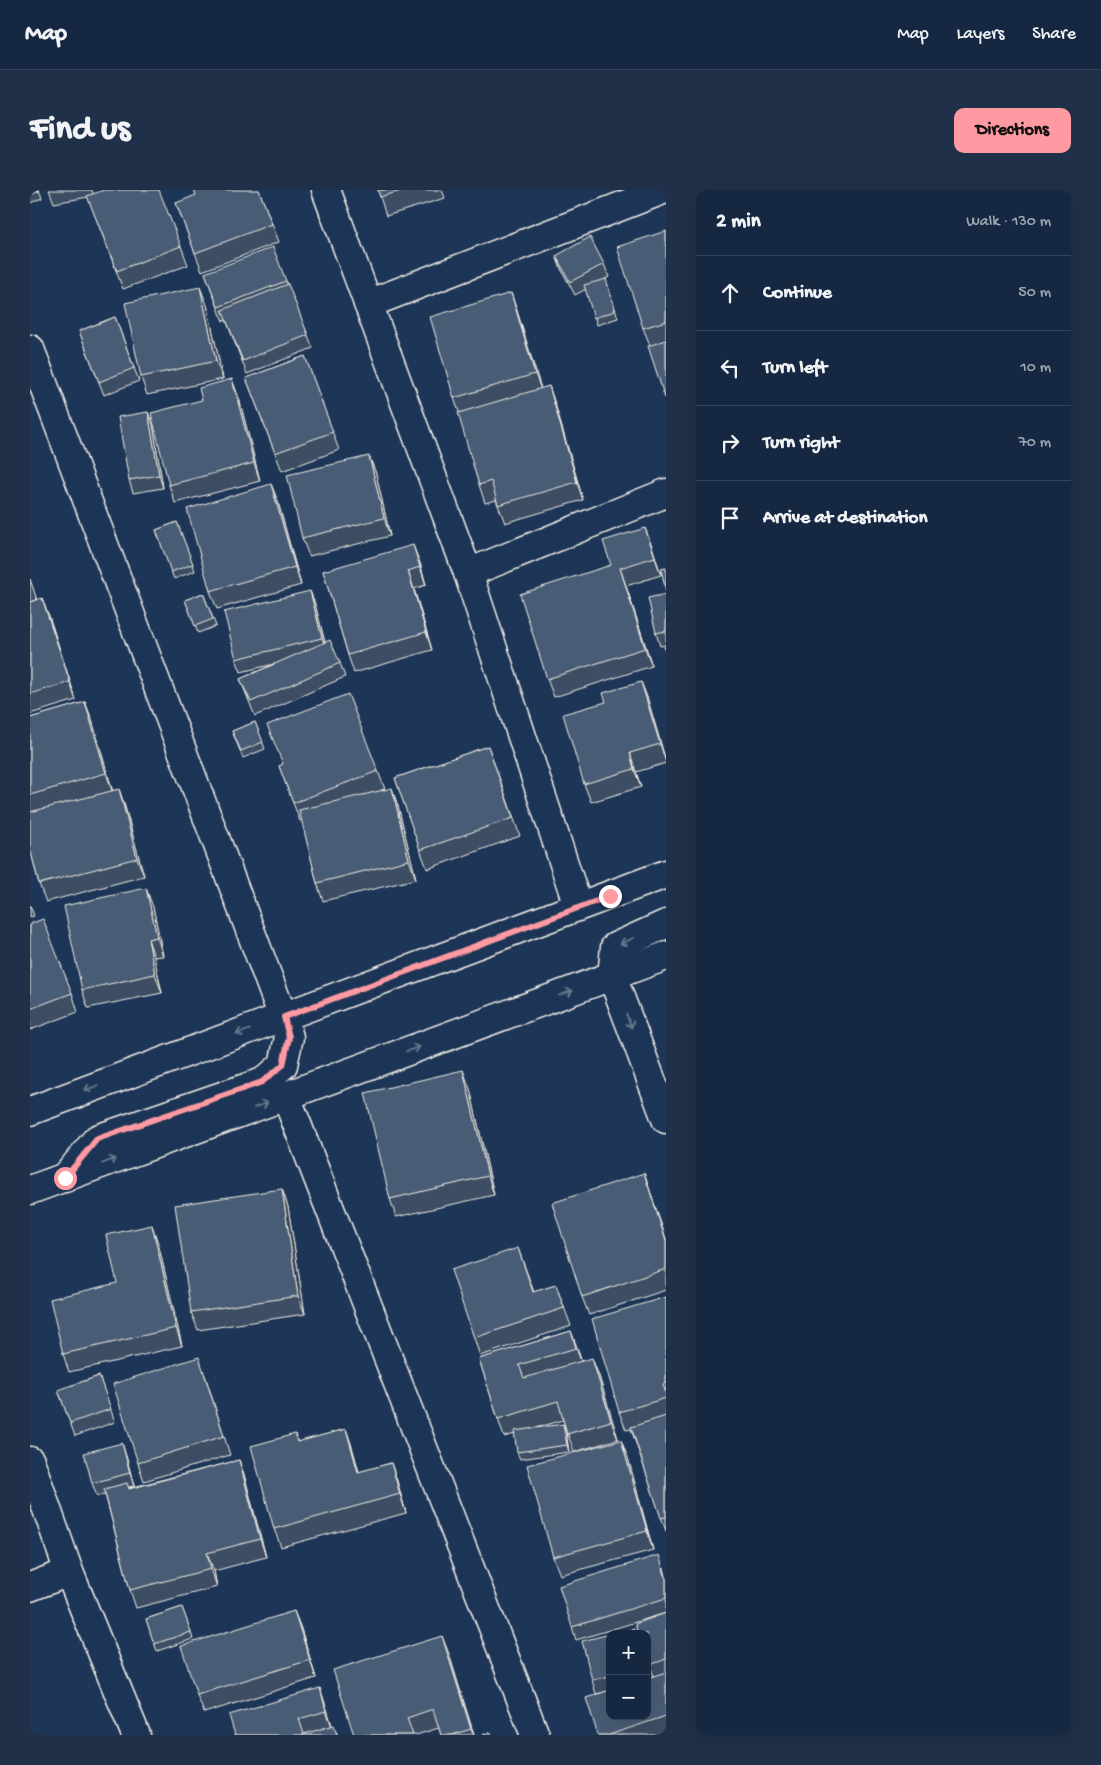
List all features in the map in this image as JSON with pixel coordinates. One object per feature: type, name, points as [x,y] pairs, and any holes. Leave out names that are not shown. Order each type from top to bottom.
[{"type":"street","points":[[326,190],[468,573],[578,906]]},
{"type":"street","points":[[368,304],[663,190]]},
{"type":"street","points":[[30,349],[284,1017],[289,1037],[283,1065],[262,1082],[97,1139],[65,1178]]},
{"type":"street","points":[[468,573],[666,494]]},
{"type":"street","points":[[30,1111],[666,874]]},
{"type":"street","points":[[666,924],[615,947],[612,976],[666,1119]]},
{"type":"street","points":[[30,1190],[666,956]]},
{"type":"street","points":[[286,1096],[535,1735]]},
{"type":"street","points":[[30,1461],[69,1572],[136,1735]]},
{"type":"street","points":[[30,1587],[69,1572]]},
{"type":"building","points":[[30,190],[39,190],[39,191],[30,195]]},
{"type":"building","points":[[104,190],[159,190],[181,246],[117,271],[87,196]]},
{"type":"building","points":[[194,190],[259,190],[272,224],[195,253],[176,203],[196,195]]},
{"type":"building","points":[[378,190],[404,190],[380,197]]},
{"type":"building","points":[[666,231],[666,321],[643,328],[617,247]]},
{"type":"building","points":[[590,237],[604,264],[570,282],[556,256]]},
{"type":"building","points":[[273,247],[286,281],[218,307],[205,273]]},
{"type":"building","points":[[606,279],[615,311],[594,318],[584,285]]},
{"type":"building","points":[[288,284],[308,335],[243,361],[222,310]]},
{"type":"building","points":[[200,287],[216,361],[141,377],[125,303]]},
{"type":"building","points":[[511,293],[535,374],[454,398],[430,317]]},
{"type":"building","points":[[115,317],[134,368],[99,382],[79,331]]},
{"type":"building","points":[[666,340],[666,401],[648,346]]},
{"type":"building","points":[[305,356],[333,432],[275,453],[246,378]]},
{"type":"building","points":[[232,379],[254,463],[169,485],[151,413],[202,400],[199,388]]},
{"type":"building","points":[[549,386],[577,482],[498,505],[491,481],[479,485],[458,413]]},
{"type":"building","points":[[148,412],[159,475],[129,480],[118,417]]},
{"type":"building","points":[[369,456],[384,518],[302,538],[287,475]]},
{"type":"building","points":[[271,484],[295,567],[210,591],[187,509]]},
{"type":"building","points":[[177,522],[193,564],[171,572],[156,530]]},
{"type":"building","points":[[645,528],[655,557],[620,568],[645,648],[547,679],[520,594],[611,565],[603,541]]},
{"type":"building","points":[[413,545],[420,567],[408,571],[426,632],[348,655],[323,571]]},
{"type":"building","points":[[666,568],[666,592],[661,569]]},
{"type":"building","points":[[310,591],[322,638],[236,659],[224,612]]},
{"type":"building","points":[[203,593],[213,619],[195,626],[185,600]]},
{"type":"building","points":[[666,594],[666,631],[656,633],[648,598]]},
{"type":"building","points":[[42,598],[70,682],[30,694],[30,602]]},
{"type":"building","points":[[330,640],[340,663],[251,702],[240,679]]},
{"type":"building","points":[[641,682],[660,744],[630,753],[634,769],[584,784],[563,714],[606,702],[603,693]]},
{"type":"building","points":[[348,694],[378,771],[293,803],[279,766],[283,764],[267,725]]},
{"type":"building","points":[[85,702],[106,773],[30,795],[30,718]]},
{"type":"building","points":[[255,722],[263,742],[241,751],[232,731]]},
{"type":"building","points":[[488,746],[513,818],[420,850],[395,778]]},
{"type":"building","points":[[392,788],[409,860],[317,883],[299,810]]},
{"type":"building","points":[[119,789],[137,858],[39,884],[30,848],[30,812]]},
{"type":"building","points":[[146,888],[157,937],[148,939],[155,974],[82,990],[64,906]]},
{"type":"building","points":[[43,919],[72,993],[30,1009],[30,924]]},
{"type":"building","points":[[463,1070],[488,1176],[390,1199],[365,1093]]},
{"type":"building","points":[[644,1173],[666,1241],[666,1269],[582,1297],[552,1203]]},
{"type":"building","points":[[282,1189],[298,1296],[191,1312],[175,1205]]},
{"type":"building","points":[[152,1225],[176,1328],[63,1354],[50,1299],[117,1283],[106,1235]]},
{"type":"building","points":[[518,1248],[533,1292],[556,1285],[564,1308],[474,1338],[451,1270]]},
{"type":"building","points":[[666,1297],[666,1383],[663,1384],[666,1398],[619,1412],[592,1319]]},
{"type":"building","points":[[571,1331],[576,1348],[519,1365],[524,1378],[592,1358],[611,1421],[567,1434],[558,1401],[498,1419],[479,1359]]},
{"type":"building","points":[[199,1357],[224,1436],[138,1463],[113,1384]]},
{"type":"building","points":[[99,1376],[111,1409],[70,1423],[58,1390]]},
{"type":"building","points":[[666,1416],[666,1517],[661,1518],[631,1427]]},
{"type":"building","points":[[563,1424],[567,1445],[517,1452],[514,1431]]},
{"type":"building","points":[[346,1429],[358,1472],[391,1463],[400,1494],[274,1529],[251,1446],[295,1434],[297,1442]]},
{"type":"building","points":[[621,1440],[647,1531],[553,1557],[527,1465]]},
{"type":"building","points":[[122,1443],[130,1473],[92,1483],[84,1453]]},
{"type":"building","points":[[239,1460],[260,1539],[207,1553],[211,1569],[130,1590],[104,1489],[127,1483],[129,1489]]},
{"type":"building","points":[[659,1555],[666,1579],[666,1598],[572,1627],[559,1586]]},
{"type":"building","points":[[182,1607],[191,1632],[154,1644],[146,1619]]},
{"type":"building","points":[[294,1611],[310,1660],[197,1695],[181,1646]]},
{"type":"building","points":[[666,1613],[666,1659],[651,1665],[651,1630],[637,1630],[635,1624]]},
{"type":"building","points":[[606,1635],[606,1677],[592,1680],[582,1641]]},
{"type":"building","points":[[442,1636],[471,1729],[452,1735],[441,1735],[433,1709],[407,1718],[413,1735],[354,1735],[333,1670]]},
{"type":"building","points":[[666,1672],[666,1716],[609,1735],[598,1735],[586,1698],[606,1691],[606,1720],[651,1720],[651,1677]]},
{"type":"building","points":[[320,1688],[326,1711],[299,1719],[304,1734],[334,1725],[337,1735],[235,1735],[229,1715]]},
{"type":"route","points":[[65,1178],[97,1139],[262,1082],[283,1065],[289,1037],[284,1017],[578,906],[610,896]]}]
